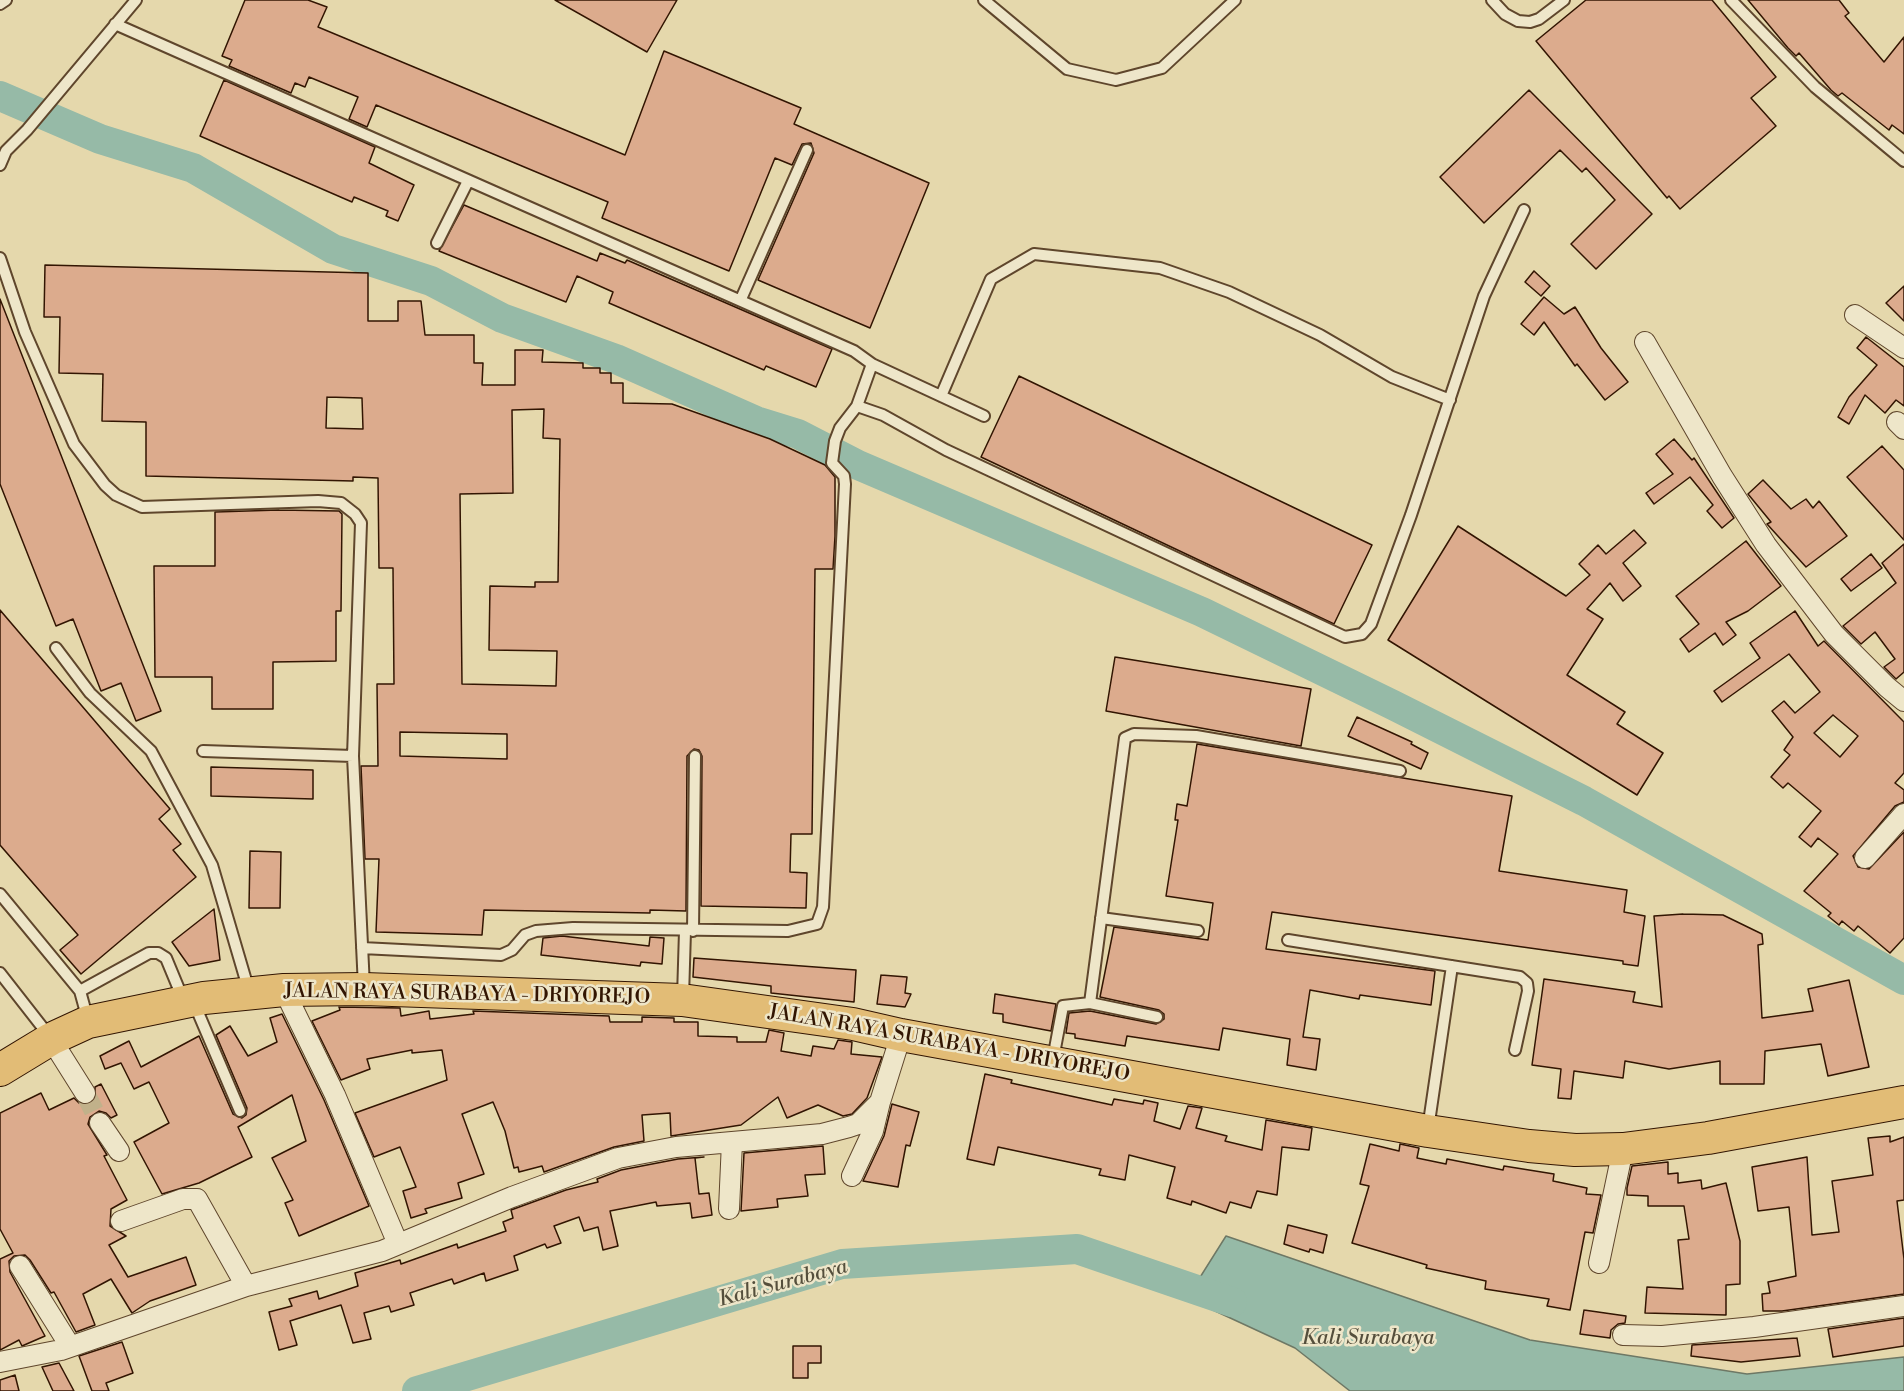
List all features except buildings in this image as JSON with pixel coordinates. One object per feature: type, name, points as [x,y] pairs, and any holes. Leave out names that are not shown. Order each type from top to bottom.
[{"type":"main road","name":"JALAN RAYA SURABAYA - DRIYOREJO","points":[[0,1070],[51,1038],[88,1022],[188,1001],[250,992],[364,989],[682,1000],[853,1024],[901,1035],[1428,1131],[1528,1146],[1623,1149],[1708,1138],[1904,1102]]},
{"type":"street","points":[[1855,315],[1904,348]]},
{"type":"street","points":[[1645,342],[1722,476],[1766,545],[1834,634],[1904,701]]},
{"type":"street","points":[[1865,858],[1904,814]]},
{"type":"street","points":[[284,990],[335,1095],[398,1244]]},
{"type":"street","points":[[852,1176],[869,1142],[901,1035]]},
{"type":"street","points":[[51,1038],[85,1093]]},
{"type":"street","points":[[0,1362],[70,1346],[246,1286],[398,1244],[512,1197],[618,1158],[676,1147],[839,1130],[858,1124],[880,1102]]},
{"type":"street","points":[[100,1123],[118,1151]]},
{"type":"street","points":[[729,1209],[732,1142]]},
{"type":"street","points":[[1599,1263],[1623,1149]]},
{"type":"street","points":[[122,1221],[183,1199],[197,1199],[246,1286]]},
{"type":"street","points":[[20,1266],[70,1346]]},
{"type":"street","points":[[1623,1335],[1662,1336],[1754,1327],[1904,1306]]},
{"type":"lane","points":[[0,4],[6,0]]},
{"type":"lane","points":[[0,165],[6,151],[27,130],[136,0]]},
{"type":"lane","points":[[984,0],[1067,69],[1116,80],[1162,68],[1235,0]]},
{"type":"lane","points":[[1492,0],[1505,14],[1518,21],[1530,22],[1539,19],[1564,0]]},
{"type":"lane","points":[[1731,0],[1815,87],[1904,161]]},
{"type":"lane","points":[[115,24],[741,299],[854,351],[872,364],[984,416]]},
{"type":"lane","points":[[741,299],[807,150]]},
{"type":"lane","points":[[437,243],[468,181]]},
{"type":"lane","points":[[857,406],[883,415],[946,450],[1344,637],[1354,637],[1371,624],[1484,296],[1524,210]]},
{"type":"lane","points":[[941,396],[991,279],[1034,255],[1160,268],[1229,292],[1320,335],[1392,377],[1450,400]]},
{"type":"lane","points":[[0,258],[25,332],[74,444],[105,485],[116,495],[142,507],[318,501],[341,503],[355,514],[361,524],[353,756],[364,989]]},
{"type":"lane","points":[[362,948],[501,955],[512,950],[525,935],[536,931],[573,928],[788,931],[813,926],[819,920],[823,907],[845,484],[844,476],[832,463],[835,441],[840,428],[857,406],[872,364]]},
{"type":"lane","points":[[56,648],[90,693],[152,751],[212,866],[250,992]]},
{"type":"lane","points":[[1090,1004],[1125,738],[1134,734],[1196,736],[1400,771]]},
{"type":"lane","points":[[203,751],[353,756]]},
{"type":"lane","points":[[682,1000],[689,931],[695,756]]},
{"type":"lane","points":[[0,894],[80,991],[88,1022]]},
{"type":"lane","points":[[1101,918],[1198,931]]},
{"type":"lane","points":[[1288,940],[1512,974],[1524,980],[1528,990],[1515,1050]]},
{"type":"lane","points":[[80,991],[149,953],[158,953],[166,958],[240,1111]]},
{"type":"lane","points":[[1428,1131],[1452,966]]},
{"type":"lane","points":[[0,974],[51,1038]]},
{"type":"lane","points":[[1053,1061],[1062,1007],[1090,1004],[1157,1017]]},
{"type":"water","name":"Kali Surabaya","points":[[1226,1236],[1530,1340],[1747,1374],[1904,1357],[1904,1391],[1350,1391],[1295,1348],[1187,1298]]},
{"type":"waterway","points":[[0,96],[100,139],[193,168],[333,249],[431,281],[502,318],[616,359],[756,421],[798,434],[858,465],[1202,612],[1584,801],[1904,980]]},
{"type":"waterway","name":"Kali Surabaya","points":[[417,1391],[842,1264],[1077,1249],[1232,1302]]},
{"type":"tunnel","points":[[85,1093],[100,1123]]}]
